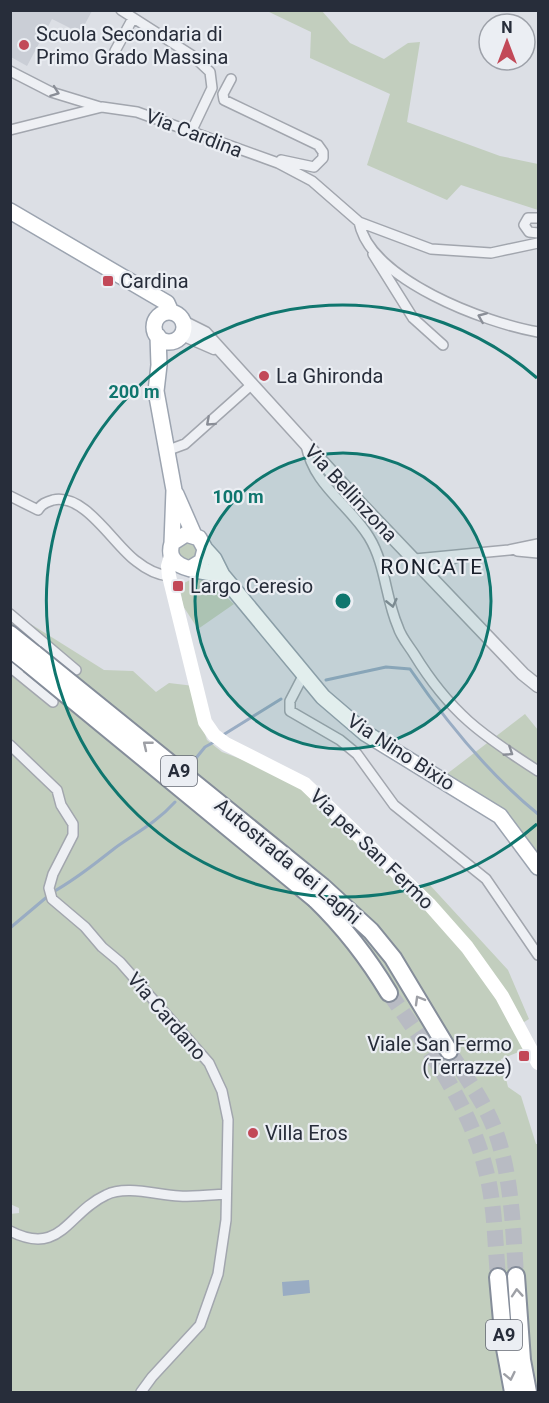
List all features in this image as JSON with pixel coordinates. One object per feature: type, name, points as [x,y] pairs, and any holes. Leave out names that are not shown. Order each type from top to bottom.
[{"type":"highway","name":"Autostrada dei Laghi","points":[[10,634],[32,659],[319,893],[371,931],[393,958],[449,1051]]},
{"type":"highway","name":"Autostrada dei Laghi","points":[[10,649],[32,659]]},
{"type":"highway","name":"Autostrada dei Laghi","points":[[319,893],[368,958],[389,993]]},
{"type":"highway","name":"A9","points":[[516,1276],[522,1360],[528,1392]]},
{"type":"highway","name":"A9","points":[[498,1277],[504,1343],[513,1392]]},
{"type":"main road","name":"Via Bellinzona","points":[[10,211],[148,294],[167,303],[178,327]]},
{"type":"main road","points":[[148,294],[157,328],[159,365],[156,391],[166,452],[174,490],[194,535]]},
{"type":"main road","points":[[162,314],[178,327],[164,340],[157,328],[162,314]]},
{"type":"main road","points":[[159,365],[178,327]]},
{"type":"main road","points":[[174,490],[172,550],[177,565],[222,576]]},
{"type":"main road","points":[[172,550],[182,535],[194,535],[202,540],[205,549],[202,561],[191,568],[174,593]]},
{"type":"main road","name":"Via Nino Bixio","points":[[205,549],[214,559],[222,576],[303,676],[323,697],[365,733],[500,816],[516,833],[538,867]]},
{"type":"main road","name":"Via per San Fermo","points":[[172,550],[168,566],[169,576],[205,722],[214,735],[226,744],[305,784],[429,904],[467,947],[502,996],[538,1063]]},
{"type":"street","points":[[121,10],[193,56],[210,72],[212,87],[192,130]]},
{"type":"street","points":[[115,51],[133,18]]},
{"type":"street","points":[[10,71],[51,92],[102,107]]},
{"type":"street","points":[[229,146],[305,167],[314,167],[323,158],[323,152],[318,145],[224,100],[223,94],[231,80]]},
{"type":"street","name":"Via Cardina","points":[[10,130],[102,107],[138,111],[278,163],[312,181],[359,222]]},
{"type":"street","points":[[538,218],[528,218],[524,225],[529,232],[538,233]]},
{"type":"street","points":[[359,222],[431,249],[491,253],[538,243]]},
{"type":"street","points":[[359,222],[362,237],[389,284],[413,318],[443,345]]},
{"type":"street","points":[[370,249],[399,273],[447,303],[492,321],[538,332]]},
{"type":"street","name":"Via Bellinzona","points":[[178,327],[216,349],[523,674],[538,686]]},
{"type":"street","points":[[166,452],[185,444],[250,386]]},
{"type":"street","points":[[306,445],[313,469],[328,491],[369,537],[384,567],[398,628],[435,688],[479,733],[538,771]]},
{"type":"street","points":[[10,496],[38,510],[46,502],[58,499],[74,503],[91,515],[135,561],[159,575],[169,576]]},
{"type":"street","points":[[415,559],[509,550],[538,544]]},
{"type":"street","points":[[509,550],[538,554]]},
{"type":"street","points":[[429,574],[441,564],[466,554]]},
{"type":"street","points":[[10,614],[76,670]]},
{"type":"street","points":[[10,667],[53,702]]},
{"type":"street","points":[[303,676],[290,701],[290,711],[340,740],[357,754],[394,805],[486,879],[538,955]]},
{"type":"street","name":"Via Cardano","points":[[10,745],[57,790],[61,805],[73,824],[73,835],[57,862],[49,888],[52,899],[85,927],[102,947],[120,962],[209,1063],[222,1091],[228,1120],[226,1220],[218,1274],[200,1325],[141,1392]]},
{"type":"street","points":[[10,1231],[34,1241],[46,1239],[72,1223],[96,1201],[108,1194],[129,1191],[182,1196],[226,1194]]},
{"type":"shaded area","name":"Scuola Secondaria di Primo Grado Massina","points":[[10,11],[92,11],[80,33],[52,19],[27,66],[11,57]]},
{"type":"green space","points":[[267,11],[322,11],[350,43],[384,59],[408,43],[420,42],[407,122],[500,156],[538,164],[538,210],[461,185],[447,200],[367,165],[390,94],[310,58],[311,32]]},
{"type":"green space","name":"Largo Ceresio","points":[[188,541],[195,544],[198,551],[195,558],[188,561],[181,558],[178,551],[181,544]]},
{"type":"green space","points":[[198,576],[211,583],[234,604],[198,629],[183,606],[181,594],[184,583]]},
{"type":"green space","points":[[10,611],[104,670],[133,671],[156,692],[169,683],[194,686],[196,708],[207,740],[222,752],[257,765],[308,789],[406,886],[429,884],[508,970],[529,1019],[516,1027],[526,1049],[501,1059],[508,1087],[521,1096],[536,1144],[538,1144],[538,1392],[11,1392],[10,1214],[19,1213],[19,1208],[10,1204]]},
{"type":"green space","points":[[525,714],[538,730],[538,879],[523,854],[493,818],[439,780]]},
{"type":"water","points":[[309,1280],[310,1293],[283,1296],[282,1282]]},
{"type":"waterway","points":[[326,680],[386,667],[410,669],[469,746],[520,799],[538,814]]},
{"type":"waterway","points":[[223,735],[281,699]]},
{"type":"waterway","points":[[192,763],[205,747],[214,742]]},
{"type":"waterway","points":[[53,892],[154,821],[175,802]]},
{"type":"waterway","points":[[10,928],[48,896]]},
{"type":"tunnel","points":[[389,993],[446,1078],[470,1123],[486,1171],[491,1197],[498,1277]]},
{"type":"tunnel","points":[[449,1051],[485,1109],[501,1148],[511,1202],[516,1276]]},
{"type":"place","name":"Scuola Secondaria di Primo Grado Massina","points":[[24,45]]},
{"type":"place","name":"Cardina","points":[[108,281]]},
{"type":"place","name":"La Ghironda","points":[[264,376]]},
{"type":"place","name":"Largo Ceresio","points":[[178,586]]},
{"type":"place","name":"Viale San Fermo (Terrazze)","points":[[524,1056]]},
{"type":"place","name":"Villa Eros","points":[[253,1133]]},
{"type":"district","name":"RONCATE","points":[[432,567]]}]
